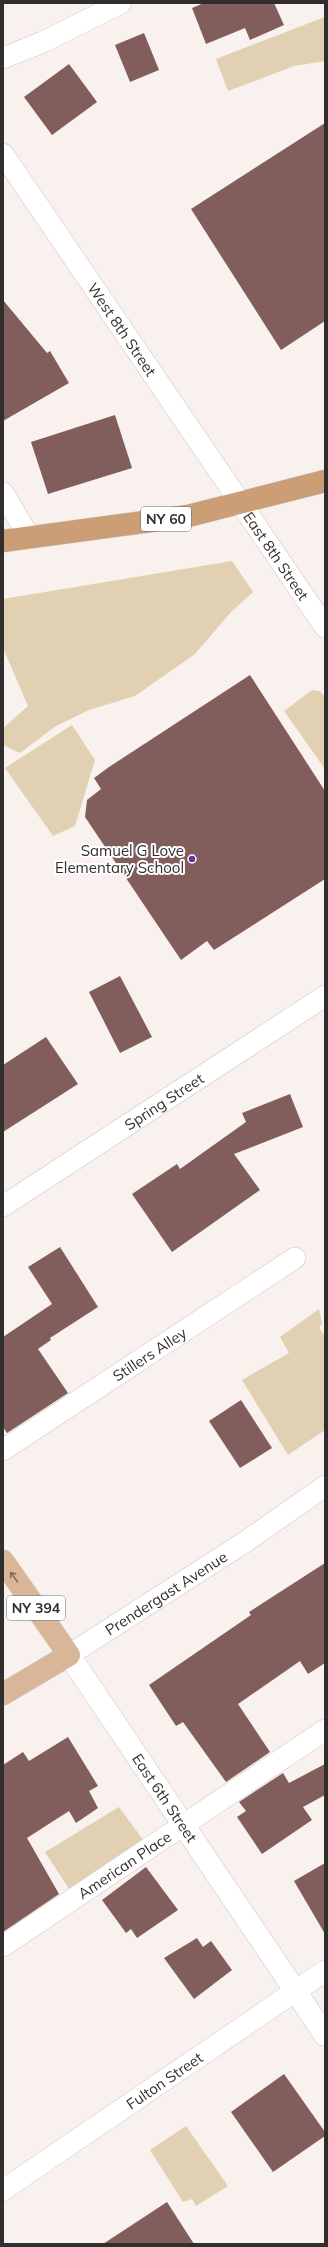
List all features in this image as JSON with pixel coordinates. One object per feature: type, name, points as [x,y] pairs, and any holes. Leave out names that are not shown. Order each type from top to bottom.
[{"type":"highway","name":"NY 60","points":[[3,541],[188,516],[325,481]]},
{"type":"main road","name":"East 6th Street","points":[[3,1561],[69,1655]]},
{"type":"main road","name":"Prendergast Avenue","points":[[3,1694],[69,1655]]},
{"type":"street","points":[[3,58],[43,42],[121,3]]},
{"type":"street","name":"West 8th Street","points":[[3,154],[243,503]]},
{"type":"street","points":[[3,493],[30,538]]},
{"type":"street","name":"East 8th Street","points":[[243,503],[264,538],[325,626]]},
{"type":"street","name":"Spring Street","points":[[3,1206],[325,996]]},
{"type":"street","name":"Stillers Alley","points":[[3,1450],[294,1258]]},
{"type":"street","name":"Prendergast Avenue","points":[[69,1655],[245,1542],[325,1486]]},
{"type":"street","name":"East 6th Street","points":[[69,1655],[325,2035]]},
{"type":"street","name":"American Place","points":[[3,1946],[185,1826],[325,1730]]},
{"type":"street","name":"Fulton Street","points":[[3,2190],[325,1971]]},
{"type":"shaded area","points":[[325,17],[325,61],[294,66],[228,91],[216,59]]},
{"type":"shaded area","points":[[232,561],[253,592],[231,612],[195,654],[135,696],[89,710],[56,726],[20,753],[3,745],[3,728],[28,706],[3,648],[3,599]]},
{"type":"shaded area","points":[[312,690],[320,691],[325,697],[325,769],[284,711]]},
{"type":"shaded area","points":[[72,725],[95,760],[75,826],[53,836],[5,768]]},
{"type":"shaded area","points":[[319,1309],[322,1323],[319,1328],[325,1336],[325,1430],[288,1455],[242,1380],[289,1353],[280,1337]]},
{"type":"shaded area","points":[[119,1807],[144,1841],[71,1892],[45,1852]]},
{"type":"shaded area","points":[[186,2126],[228,2186],[196,2206],[192,2199],[183,2202],[150,2150]]},
{"type":"building","points":[[204,3],[274,3],[284,25],[250,40],[245,28],[206,44],[192,8]]},
{"type":"building","points":[[144,33],[159,70],[130,82],[115,45]]},
{"type":"building","points":[[69,64],[97,102],[52,135],[24,97]]},
{"type":"building","points":[[325,123],[325,321],[281,350],[191,209]]},
{"type":"building","points":[[3,300],[47,353],[50,351],[69,383],[3,421]]},
{"type":"building","points":[[115,415],[132,468],[48,494],[31,442]]},
{"type":"building","points":[[250,675],[325,791],[325,879],[214,950],[207,941],[181,960],[85,817],[87,800],[101,789],[94,778]]},
{"type":"building","points":[[120,976],[152,1037],[120,1053],[89,992]]},
{"type":"building","points":[[46,1037],[78,1084],[3,1132],[3,1065]]},
{"type":"building","points":[[290,1094],[303,1127],[234,1154],[260,1190],[172,1252],[132,1194],[177,1164],[180,1169],[246,1122],[242,1113]]},
{"type":"building","points":[[60,1247],[98,1307],[50,1338],[51,1340],[38,1349],[68,1393],[7,1433],[3,1427],[3,1337],[52,1304],[28,1267]]},
{"type":"building","points":[[241,1400],[272,1448],[240,1468],[209,1421]]},
{"type":"building","points":[[325,1563],[325,1663],[308,1674],[300,1661],[238,1704],[270,1752],[226,1782],[183,1722],[176,1726],[149,1685],[251,1615],[249,1612]]},
{"type":"building","points":[[68,1737],[98,1786],[89,1791],[98,1808],[76,1823],[69,1811],[27,1838],[59,1894],[3,1932],[3,1765],[23,1752],[29,1761]]},
{"type":"building","points":[[325,1764],[325,1795],[303,1807],[312,1820],[262,1854],[237,1817],[246,1811],[239,1802],[283,1773],[289,1783]]},
{"type":"building","points":[[325,1863],[325,1934],[294,1881]]},
{"type":"building","points":[[146,1867],[178,1910],[137,1938],[131,1929],[126,1933],[102,1900]]},
{"type":"building","points":[[197,1938],[203,1947],[211,1941],[232,1970],[194,1999],[164,1958]]},
{"type":"building","points":[[284,2074],[325,2132],[325,2136],[273,2172],[231,2112]]},
{"type":"building","points":[[167,2202],[194,2244],[103,2244]]},
{"type":"place","name":"Samuel G Love Elementary School","points":[[192,859]]}]
